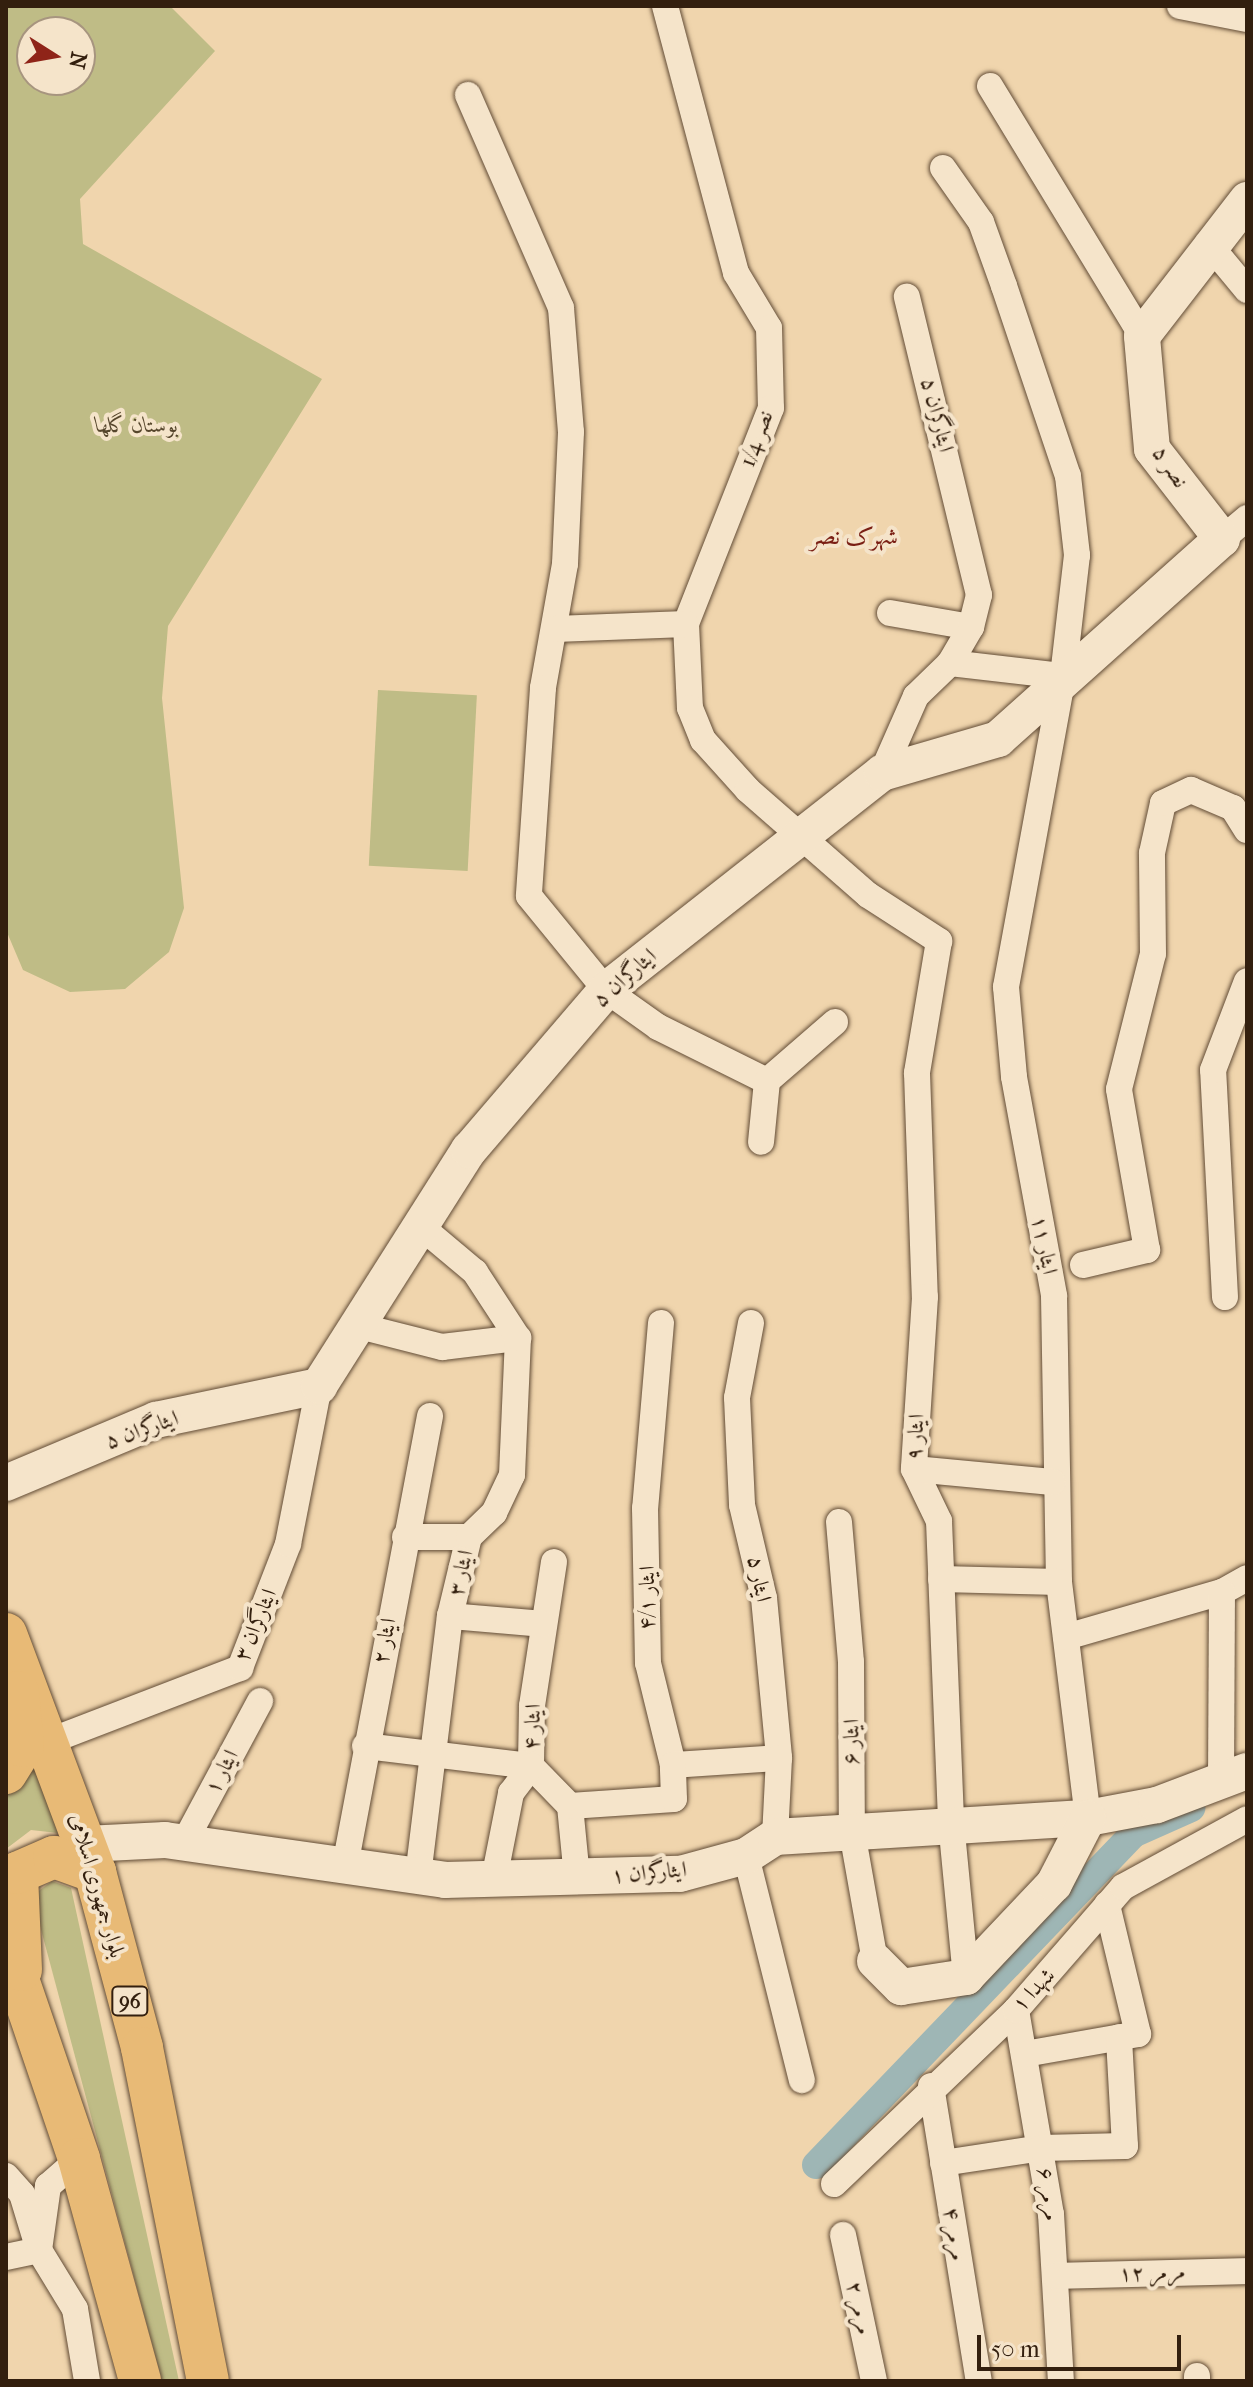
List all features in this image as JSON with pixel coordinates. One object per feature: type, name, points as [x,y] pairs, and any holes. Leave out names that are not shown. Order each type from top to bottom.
[{"type":"main road","name":"بلوار جمهوری اسلامی","points":[[6,1636],[50,1741],[90,1858],[142,2048],[208,2381]]},
{"type":"main road","points":[[6,1636],[24,1719],[23,1746],[6,1773]]},
{"type":"main road","points":[[24,1989],[13,1911],[17,1873],[54,1857],[90,1858]]},
{"type":"main road","points":[[6,1944],[24,1989],[79,2159],[132,2373]]},
{"type":"street","name":"نصر 1/4","points":[[665,6],[736,273],[769,328],[771,408],[686,624],[690,708],[703,740],[802,836],[868,895],[939,941]]},
{"type":"street","points":[[1180,6],[1247,19]]},
{"type":"street","points":[[990,86],[1142,336],[1208,243],[1247,200]]},
{"type":"street","points":[[468,95],[561,308],[571,432],[555,629],[543,688],[529,896],[606,990],[658,1027],[767,1081]]},
{"type":"street","name":"ایثار ۱۱","points":[[943,168],[981,222],[1068,476],[1077,555],[1063,676],[1006,987],[1014,1077],[1054,1296],[1052,1482],[1059,1582],[1088,1818]]},
{"type":"street","points":[[1208,243],[1247,290]]},
{"type":"street","name":"ایثارگران ۵","points":[[6,1483],[156,1420],[319,1386],[469,1150],[606,990],[882,773],[916,696],[950,663],[971,627],[979,595],[907,297]]},
{"type":"street","name":"نصر ۵","points":[[1142,336],[1152,449],[1234,528]]},
{"type":"street","points":[[882,773],[998,739],[1063,676],[1234,528]]},
{"type":"street","points":[[890,613],[971,627]]},
{"type":"street","points":[[555,629],[686,624]]},
{"type":"street","points":[[950,663],[1063,676]]},
{"type":"street","points":[[1083,1265],[1147,1250],[1119,1089],[1153,954],[1152,853],[1163,803],[1191,790],[1242,812]]},
{"type":"street","name":"ایثار ۹","points":[[939,941],[917,1073],[925,1297],[914,1469],[939,1521],[951,1822],[966,1977]]},
{"type":"street","points":[[1225,1297],[1213,1070],[1236,1032],[1247,981]]},
{"type":"street","points":[[761,1142],[767,1081],[835,1022]]},
{"type":"street","points":[[359,1326],[442,1347],[518,1338],[475,1272],[419,1225]]},
{"type":"street","name":"ایثار ۴/۱","points":[[661,1323],[645,1508],[648,1663],[673,1765]]},
{"type":"street","name":"ایثار ۵","points":[[751,1323],[737,1398],[742,1505],[764,1598],[779,1758],[760,1846],[802,2080]]},
{"type":"street","name":"ایثار ۳","points":[[418,1876],[450,1616],[469,1537],[494,1513],[512,1475],[518,1338]]},
{"type":"street","name":"ایثارگران ۳","points":[[50,1741],[240,1668],[288,1544],[319,1386]]},
{"type":"street","name":"ایثار ۲","points":[[345,1866],[365,1746],[430,1416]]},
{"type":"street","points":[[914,1469],[1052,1482]]},
{"type":"street","name":"ایثار ۶","points":[[839,1522],[851,1662],[852,1832],[875,1961]]},
{"type":"street","points":[[405,1537],[469,1537]]},
{"type":"street","name":"ایثار ۴","points":[[554,1562],[543,1624],[531,1766],[570,1806]]},
{"type":"street","points":[[1066,1637],[1222,1592],[1247,1578]]},
{"type":"street","points":[[941,1579],[1059,1582]]},
{"type":"street","points":[[1222,1592],[1234,1776]]},
{"type":"street","points":[[450,1616],[543,1624]]},
{"type":"street","name":"ایثار ۱","points":[[184,1843],[260,1701]]},
{"type":"street","points":[[365,1746],[531,1766],[511,1793],[494,1879]]},
{"type":"street","points":[[577,1878],[570,1806],[674,1799],[673,1765],[779,1758]]},
{"type":"street","name":"ایثارگران ۱","points":[[90,1858],[184,1843],[418,1876],[494,1879],[680,1874],[760,1846],[852,1832],[951,1822],[1088,1818],[1157,1805],[1234,1776]]},
{"type":"street","points":[[875,1961],[901,1987],[966,1977],[1054,1884],[1088,1818]]},
{"type":"street","name":"شهدا ۱","points":[[834,2184],[931,2086],[1016,2010],[1123,1887],[1247,1819]]},
{"type":"street","points":[[1025,2054],[1138,2034],[1107,1905]]},
{"type":"street","name":"مرمر ۶","points":[[1016,2010],[1041,2148],[1056,2276],[1061,2381]]},
{"type":"street","points":[[943,2163],[1041,2148],[1125,2146],[1119,2037]]},
{"type":"street","name":"مرمر ۴","points":[[931,2086],[979,2381]]},
{"type":"street","points":[[39,2250],[48,2186],[79,2159]]},
{"type":"street","points":[[6,2176],[22,2194],[39,2250],[75,2309],[87,2381]]},
{"type":"street","name":"مرمر ۲","points":[[843,2235],[874,2381]]},
{"type":"street","points":[[6,2257],[39,2250]]},
{"type":"street","name":"مرمر ۱۲","points":[[1056,2276],[1247,2271]]},
{"type":"green space","name":"بوستان گلها","points":[[6,6],[170,6],[215,51],[80,199],[83,244],[322,379],[168,626],[162,698],[184,908],[169,952],[125,989],[70,992],[23,970],[6,930]]},
{"type":"green space","points":[[378,690],[477,695],[468,871],[369,866]]},
{"type":"green space","points":[[36,1741],[58,1833],[31,1830],[6,1849],[6,1795]]},
{"type":"green space","points":[[52,1881],[71,1888],[179,2381],[162,2381],[32,1896]]},
{"type":"waterway","points":[[816,2165],[1133,1834],[1191,1808]]},
{"type":"district","name":"شهرک نصر","points":[[854,537]]}]
